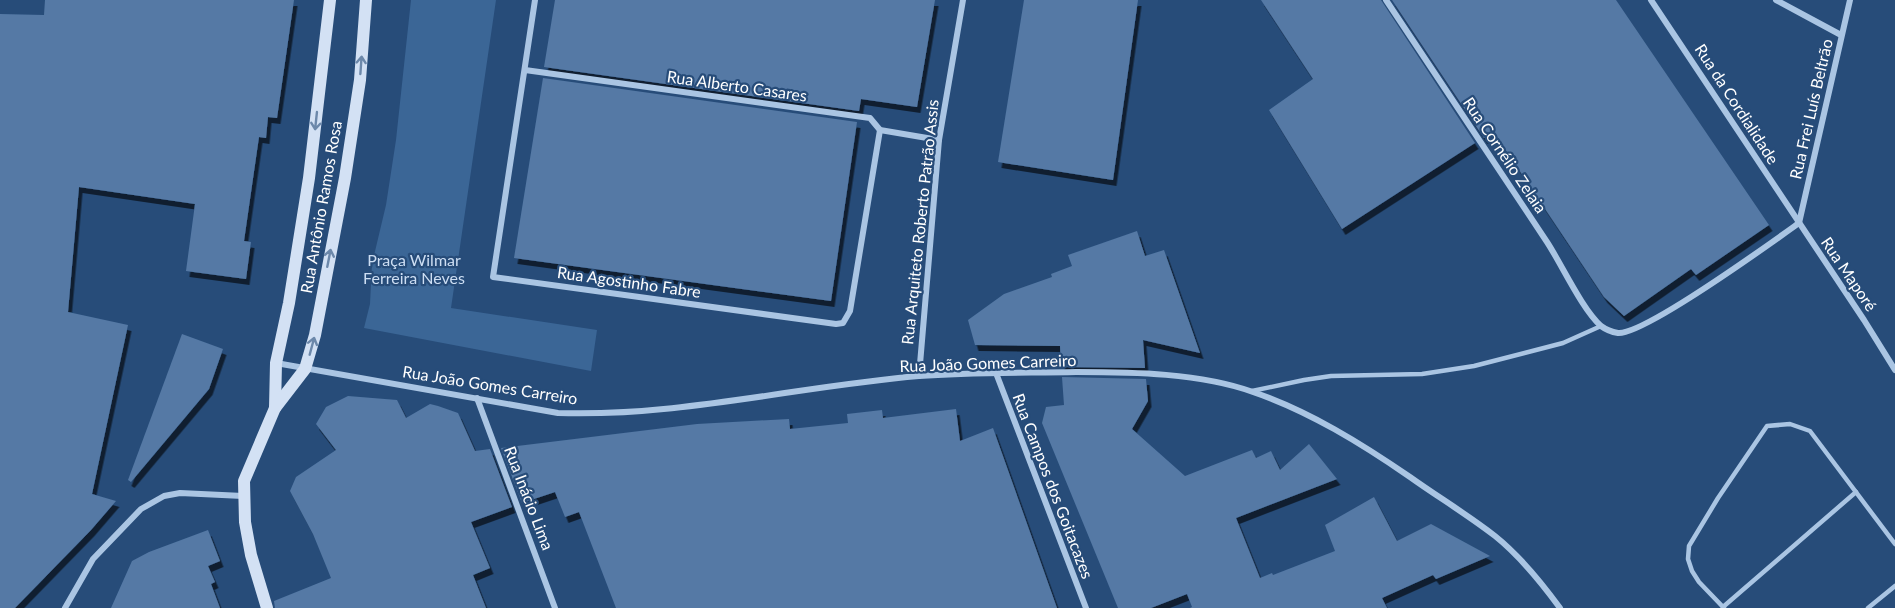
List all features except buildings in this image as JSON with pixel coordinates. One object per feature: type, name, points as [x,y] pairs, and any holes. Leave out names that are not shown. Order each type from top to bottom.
[{"type":"main road","name":"Rua Antônio Ramos Rosa","points":[[275,408],[276,363],[309,178],[330,0]]},
{"type":"main road","name":"Rua Antônio Ramos Rosa","points":[[267,608],[251,555],[243,496],[244,481],[275,408],[305,369],[315,335],[345,178],[360,80],[366,0]]},
{"type":"street","name":"Rua Agostinho Fabre","points":[[535,0],[493,277],[836,324],[843,323],[850,311],[880,130]]},
{"type":"street","name":"Rua Arquiteto Roberto Patrão Assis","points":[[919,376],[939,140],[963,0]]},
{"type":"street","name":"Rua Cornélio Zelaia","points":[[1386,0],[1601,326]]},
{"type":"street","name":"Rua da Cordialidade","points":[[1652,0],[1799,223]]},
{"type":"street","points":[[1776,0],[1841,35]]},
{"type":"street","name":"Rua Frei Luís Beltrão","points":[[1799,223],[1850,0]]},
{"type":"street","name":"Rua Alberto Casares","points":[[525,70],[870,118],[880,130],[939,140]]},
{"type":"street","points":[[1601,326],[1619,333],[1642,327],[1709,285],[1799,223]]},
{"type":"street","name":"Rua Maporé","points":[[1799,223],[1895,370]]},
{"type":"street","name":"Rua João Gomes Carreiro","points":[[276,363],[558,413],[599,414],[672,408],[919,376],[1135,372],[1196,378],[1252,391],[1311,417],[1392,465],[1496,537],[1542,582],[1560,608]]},
{"type":"street","name":"Rua Campos dos Goitacazes","points":[[996,373],[1086,608]]},
{"type":"street","name":"Rua Inácio Lima","points":[[477,398],[555,608]]},
{"type":"street","points":[[65,608],[93,559],[141,509],[164,496],[180,493],[243,496]]},
{"type":"lane","points":[[1252,391],[1331,376],[1422,374],[1474,366],[1563,343],[1601,326]]},
{"type":"lane","points":[[1856,492],[1724,607],[1699,582],[1692,571],[1688,559],[1689,546],[1767,426],[1790,424],[1809,431],[1856,492],[1895,544]]},
{"type":"lane","points":[[1868,608],[1895,586]]},
{"type":"green space","name":"Praça Wilmar Ferreira Neves","points":[[411,0],[496,0],[451,308],[597,330],[591,371],[364,328],[370,304],[372,264],[386,205],[396,140]]}]
